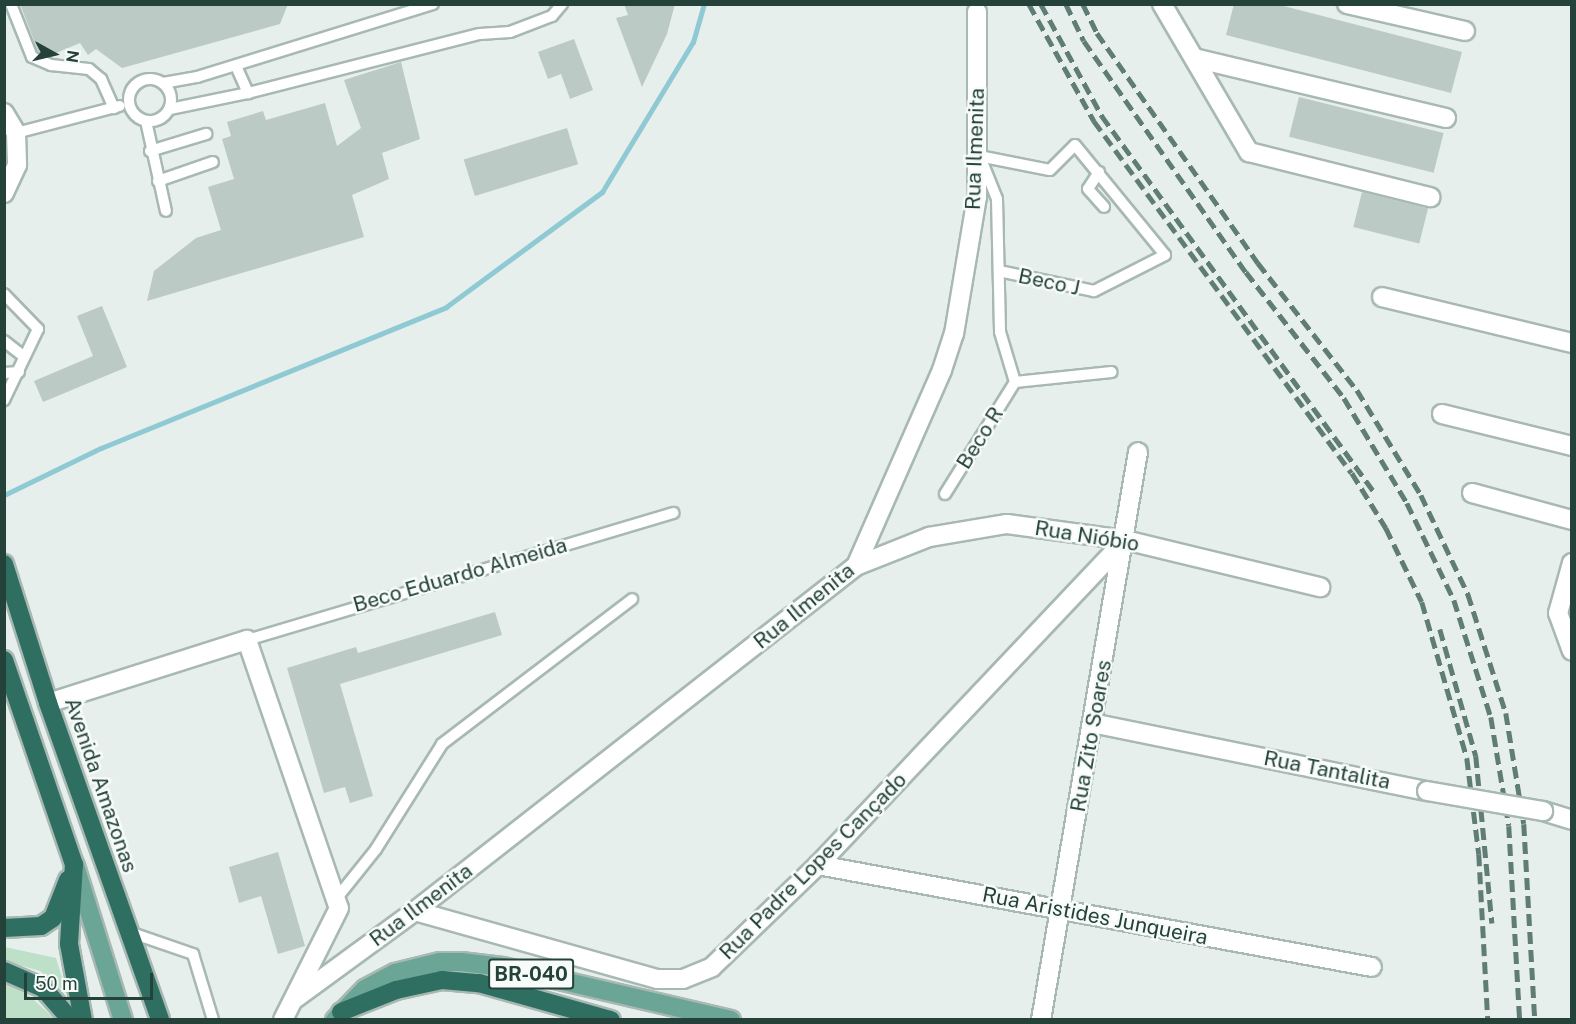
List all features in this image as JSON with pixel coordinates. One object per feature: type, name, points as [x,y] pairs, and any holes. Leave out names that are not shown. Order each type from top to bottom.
[{"type":"highway","name":"Avenida Amazonas","points":[[4,564],[48,704],[160,1020]]},
{"type":"highway","points":[[4,660],[74,864],[69,944],[83,1020]]},
{"type":"highway","points":[[4,928],[41,926],[53,918],[74,864]]},
{"type":"highway","points":[[4,971],[43,988],[71,1020]]},
{"type":"highway","points":[[338,1016],[396,990],[442,980],[479,983],[611,1020]]},
{"type":"main road","points":[[74,864],[123,1020]]},
{"type":"main road","name":"BR-040","points":[[338,1016],[365,989],[395,973],[440,962],[461,962],[503,967],[731,1020]]},
{"type":"street","points":[[1162,4],[1249,152],[1430,197]]},
{"type":"street","points":[[1347,4],[1465,31]]},
{"type":"street","name":"Rua Ilmenita","points":[[296,998],[415,911],[856,566],[942,370],[954,334],[977,197],[979,156],[977,12]]},
{"type":"street","points":[[1194,58],[1446,118]]},
{"type":"street","points":[[4,113],[16,133],[17,165],[4,193]]},
{"type":"street","points":[[1382,297],[1572,343]]},
{"type":"street","points":[[1442,414],[1572,446]]},
{"type":"street","name":"Rua Zito Soares","points":[[1041,1020],[1125,540],[1138,452]]},
{"type":"street","points":[[1473,493],[1572,520]]},
{"type":"street","name":"Rua Nióbio","points":[[856,566],[929,537],[1006,524],[1125,540],[1320,587]]},
{"type":"street","name":"Rua Padre Lopes Cançado","points":[[415,911],[657,979],[683,979],[712,968],[818,865],[1125,540]]},
{"type":"street","points":[[1572,562],[1558,613],[1572,651]]},
{"type":"street","points":[[48,704],[247,640],[339,908],[284,1020]]},
{"type":"street","name":"Rua Tantalita","points":[[1092,723],[1427,791],[1568,814]]},
{"type":"street","name":"Rua Aristides Junqueira","points":[[818,865],[1372,967]]},
{"type":"lane","points":[[11,4],[32,57],[51,64],[89,69],[101,79],[114,108]]},
{"type":"lane","points":[[434,4],[236,66],[163,83],[145,79],[131,91],[129,100],[131,109],[146,121],[155,121],[170,109],[248,93],[480,34],[510,32],[552,16],[562,4]]},
{"type":"lane","points":[[236,66],[248,93]]},
{"type":"lane","points":[[163,83],[169,90],[170,109]]},
{"type":"lane","points":[[16,133],[114,108],[129,100]]},
{"type":"lane","points":[[146,121],[150,151],[166,211]]},
{"type":"lane","points":[[150,151],[206,134]]},
{"type":"lane","points":[[979,156],[1050,170],[1075,145],[1098,172],[1088,189],[1104,207]]},
{"type":"lane","points":[[979,156],[997,199],[1001,346],[1015,382],[1111,372]]},
{"type":"lane","points":[[158,181],[213,162]]},
{"type":"lane","name":"Beco J","points":[[999,271],[1094,291],[1165,255],[1098,172]]},
{"type":"lane","points":[[4,294],[38,329],[23,356],[19,372],[4,400]]},
{"type":"lane","points":[[4,341],[23,356]]},
{"type":"lane","points":[[4,373],[19,372]]},
{"type":"lane","name":"Beco R","points":[[945,494],[1015,382]]},
{"type":"lane","name":"Beco Eduardo Almeida","points":[[247,640],[673,513]]},
{"type":"lane","points":[[336,898],[376,849],[442,744],[632,599]]},
{"type":"lane","points":[[129,932],[193,954],[213,1020]]},
{"type":"green space","points":[[5,947],[56,958],[67,994],[40,971],[5,961]]},
{"type":"green space","points":[[5,984],[24,991],[55,1019],[5,1019]]},
{"type":"building","points":[[20,4],[288,4],[280,24],[122,68],[96,49],[88,55],[80,43],[49,56],[38,51]]},
{"type":"building","points":[[624,4],[675,4],[667,34],[642,87],[616,18],[628,15]]},
{"type":"building","points":[[1234,4],[1276,4],[1462,52],[1451,93],[1226,35]]},
{"type":"building","points":[[574,39],[593,90],[570,99],[561,74],[548,79],[538,52]]},
{"type":"building","points":[[401,62],[420,139],[382,153],[389,179],[352,195],[364,237],[147,301],[154,271],[196,238],[221,230],[208,187],[234,179],[222,139],[231,136],[227,122],[263,111],[266,120],[325,103],[337,146],[361,128],[344,80]]},
{"type":"building","points":[[1299,97],[1444,133],[1434,173],[1289,137]]},
{"type":"building","points":[[567,128],[578,164],[475,196],[464,160]]},
{"type":"building","points":[[1362,192],[1428,208],[1419,243],[1353,227]]},
{"type":"building","points":[[102,306],[127,367],[43,402],[34,381],[93,356],[77,316]]},
{"type":"building","points":[[495,612],[502,635],[340,684],[373,796],[350,803],[345,787],[324,793],[287,668],[356,647],[358,653]]},
{"type":"building","points":[[278,852],[305,946],[278,954],[261,896],[239,903],[229,867]]},
{"type":"waterway","points":[[4,495],[101,448],[446,307],[602,192],[693,42],[704,4]]},
{"type":"railway","points":[[1029,4],[1094,121],[1352,473],[1386,528],[1422,602],[1467,758],[1479,854],[1488,1020]]},
{"type":"railway","points":[[1041,4],[1102,116],[1374,492]]},
{"type":"railway","points":[[1066,4],[1084,41],[1246,272],[1344,398],[1407,503],[1454,600],[1491,717],[1509,826],[1520,1020]]},
{"type":"railway","points":[[1083,4],[1097,33],[1258,263],[1357,390],[1421,495],[1468,594],[1506,713],[1524,824],[1535,1020]]},
{"type":"railway","points":[[1440,629],[1476,756],[1492,923]]}]
